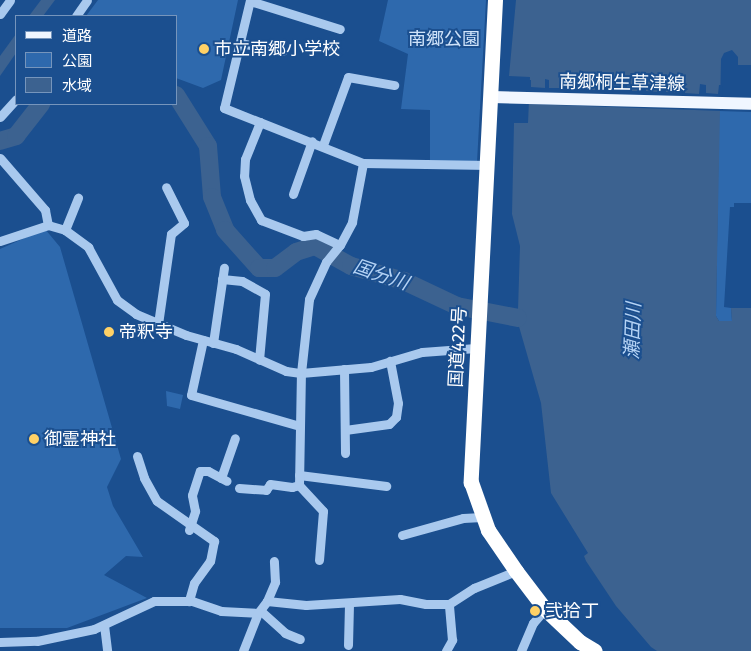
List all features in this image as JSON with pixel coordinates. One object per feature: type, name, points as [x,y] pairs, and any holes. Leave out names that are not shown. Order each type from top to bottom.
[{"type":"highway","name":"国道422号","points":[[495,0],[489,165],[478,312],[471,482],[482,517],[516,571],[545,609],[580,642],[594,651]]},
{"type":"main road","name":"南郷桐生草津線","points":[[492,97],[751,104]]},
{"type":"street","points":[[0,14],[10,0]]},
{"type":"street","points":[[77,15],[87,0]]},
{"type":"street","points":[[340,30],[250,1],[224,108],[323,145],[363,163],[489,165]]},
{"type":"street","points":[[240,44],[282,51]]},
{"type":"street","points":[[323,145],[348,77],[394,85]]},
{"type":"street","points":[[0,117],[15,100]]},
{"type":"street","points":[[260,122],[245,159],[244,176],[250,200],[261,220],[303,236],[316,234],[338,248]]},
{"type":"street","points":[[293,194],[312,141]]},
{"type":"street","points":[[0,158],[44,210],[48,225]]},
{"type":"street","points":[[319,560],[323,511],[299,480],[301,373],[309,299],[326,262],[338,248],[352,222],[363,163]]},
{"type":"street","points":[[158,324],[171,234],[184,223],[166,187]]},
{"type":"street","points":[[65,230],[78,197]]},
{"type":"street","points":[[0,241],[48,225],[65,230],[88,248],[117,300],[158,324],[286,371],[301,373],[344,369],[390,361],[422,352],[476,348]]},
{"type":"street","points":[[213,343],[224,268]]},
{"type":"street","points":[[222,279],[242,281],[265,294],[259,360]]},
{"type":"street","points":[[203,340],[191,396],[300,426]]},
{"type":"street","points":[[345,430],[389,424],[396,417],[398,403],[390,361]]},
{"type":"street","points":[[344,369],[344,453]]},
{"type":"street","points":[[189,528],[195,511],[192,495],[200,471],[224,479],[235,438]]},
{"type":"street","points":[[138,456],[153,496],[162,507],[189,528],[214,541],[210,561],[194,582],[189,601]]},
{"type":"street","points":[[238,488],[266,490],[270,484],[292,487],[299,480],[386,486]]},
{"type":"street","points":[[402,535],[463,518],[482,517]]},
{"type":"street","points":[[243,651],[275,582],[274,561]]},
{"type":"street","points":[[267,601],[306,605],[400,599],[426,604],[449,604],[474,588],[516,571]]},
{"type":"street","points":[[0,642],[17,647],[104,625],[154,601],[189,601],[221,611],[260,613],[284,633],[300,639]]},
{"type":"street","points":[[348,645],[349,602]]},
{"type":"street","points":[[446,651],[452,640],[449,604]]},
{"type":"street","points":[[521,651],[533,623],[545,609]]},
{"type":"street","points":[[104,625],[107,651]]},
{"type":"green space","name":"市立南郷小学校","points":[[98,0],[238,0],[221,80],[203,88],[178,79],[178,15],[87,15]]},
{"type":"green space","name":"南郷公園","points":[[388,0],[486,0],[477,162],[430,161],[430,110],[401,109],[408,54],[379,41]]},
{"type":"green space","points":[[719,111],[751,112],[751,203],[734,203],[734,207],[730,207],[724,307],[731,308],[732,321],[719,321],[716,316]]},
{"type":"green space","points":[[45,229],[60,247],[121,459],[107,487],[113,506],[143,557],[126,556],[104,575],[147,598],[67,628],[0,628],[0,249]]},
{"type":"green space","points":[[166,391],[183,395],[180,409],[167,406]]},
{"type":"water","points":[[41,0],[55,0],[44,15],[30,15]]},
{"type":"water","name":"瀬田川","points":[[516,0],[751,0],[751,65],[738,65],[738,57],[732,50],[724,53],[721,59],[716,316],[719,321],[732,321],[731,308],[751,308],[751,651],[657,651],[651,647],[616,606],[586,561],[584,556],[588,553],[551,493],[541,403],[518,323],[496,319],[496,309],[518,310],[520,246],[512,214],[514,123],[528,123],[530,77],[509,76]]},
{"type":"water","points":[[15,35],[15,54],[0,76],[0,56]]},
{"type":"pier","points":[[545,79],[549,80],[549,88],[563,88],[564,80],[569,80],[569,89],[582,90],[583,81],[587,81],[587,90],[603,90],[603,82],[607,82],[607,91],[622,91],[623,82],[627,83],[627,91],[641,91],[642,83],[646,83],[646,91],[660,92],[661,84],[666,84],[666,92],[680,93],[681,84],[685,84],[685,93],[699,94],[700,84],[706,85],[706,93],[718,94],[719,85],[723,85],[722,111],[527,104],[527,80],[531,80],[531,87],[545,88]]},
{"type":"waterway","name":"国分川","points":[[178,98],[208,146],[212,197],[225,230],[259,268],[275,268],[296,252],[315,246],[351,266],[404,281],[457,306],[518,318]]},
{"type":"waterway","name":"国分川","points":[[0,141],[16,136],[40,105]]},
{"type":"place","name":"市立南郷小学校","points":[[204,49]]},
{"type":"place","name":"帝釈寺","points":[[109,332]]},
{"type":"place","name":"御霊神社","points":[[34,439]]},
{"type":"place","name":"弐拾丁","points":[[535,611]]}]
